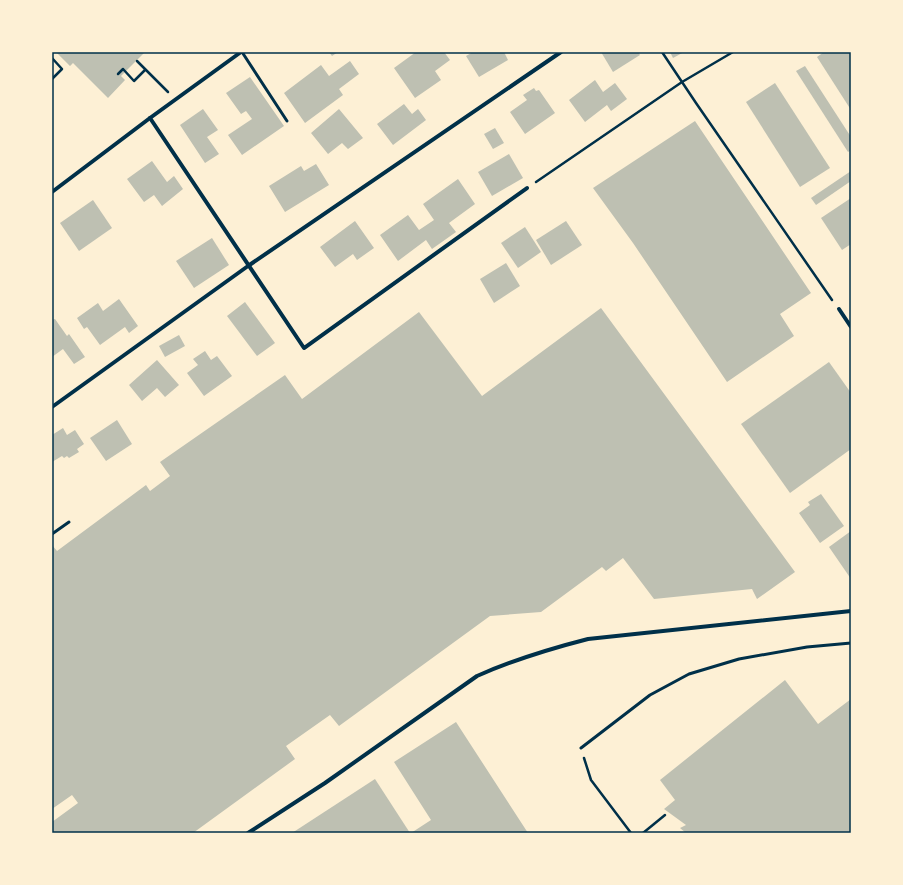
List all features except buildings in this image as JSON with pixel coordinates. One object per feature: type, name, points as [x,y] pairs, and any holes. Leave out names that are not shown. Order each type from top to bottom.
[{"type":"street","points":[[52,192],[175,99],[241,52]]},
{"type":"street","points":[[52,407],[248,266],[561,52]]},
{"type":"street","points":[[150,118],[304,348],[527,188]]},
{"type":"street","points":[[839,309],[851,327]]},
{"type":"street","points":[[248,833],[325,783],[477,676],[498,667],[552,648],[588,639],[851,612]]},
{"type":"lane","points":[[241,52],[287,121]]},
{"type":"lane","points":[[52,534],[70,522]]},
{"type":"lane","points":[[581,748],[650,695],[689,674],[739,659],[807,647],[851,643]]},
{"type":"path","points":[[662,52],[839,309]]},
{"type":"path","points":[[527,188],[682,82],[733,52]]},
{"type":"path","points":[[52,58],[62,69],[52,79]]},
{"type":"path","points":[[137,60],[175,99]]},
{"type":"path","points":[[118,74],[123,69],[134,81],[146,70]]},
{"type":"path","points":[[581,748],[591,780],[631,833]]},
{"type":"path","points":[[643,833],[665,815]]}]
